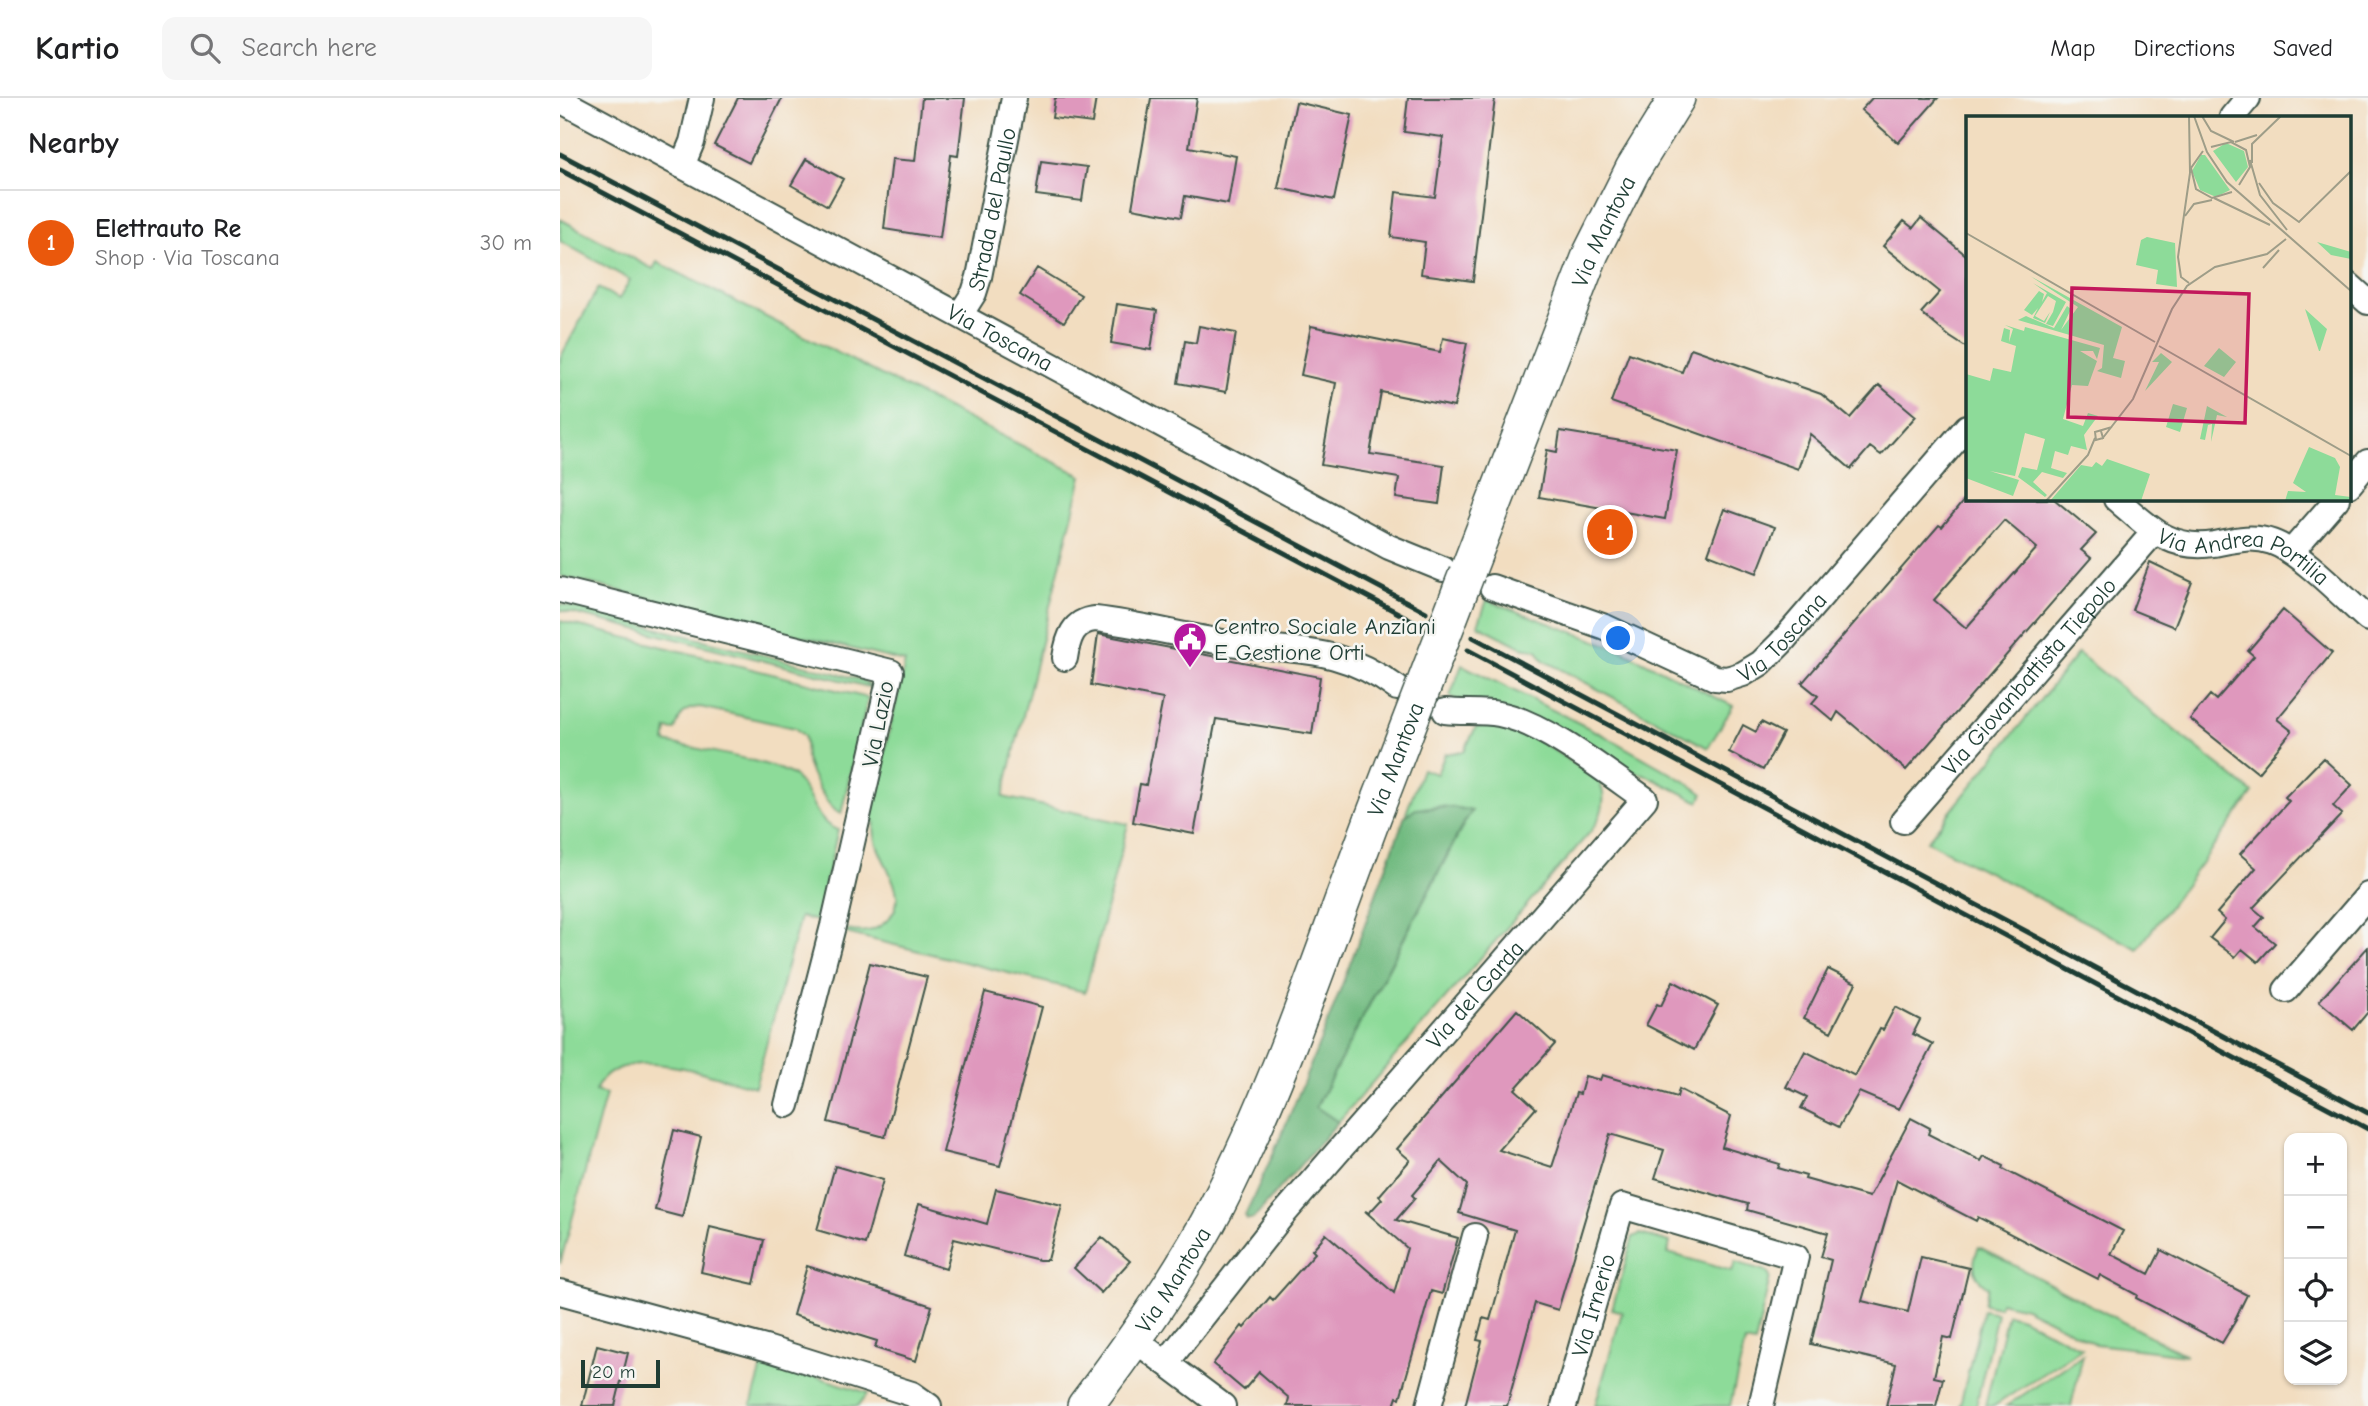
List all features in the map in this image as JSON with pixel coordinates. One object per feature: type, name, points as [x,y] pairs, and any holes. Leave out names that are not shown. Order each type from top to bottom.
[{"type":"main road","points":[[1653,134],[1660,119],[1662,98]]},
{"type":"main road","name":"Via Mantova","points":[[1084,1406],[1135,1340],[1189,1256],[1247,1142],[1297,1019],[1573,297],[1612,209],[1653,134],[1677,98]]},
{"type":"street","points":[[682,166],[695,134],[702,98]]},
{"type":"street","name":"Strada del Paullo","points":[[960,315],[974,293],[979,276],[1014,98]]},
{"type":"street","points":[[2233,116],[2248,98]]},
{"type":"street","name":"Via Toscana","points":[[560,100],[1378,541],[1443,569]]},
{"type":"street","points":[[2350,286],[2368,302]]},
{"type":"street","name":"Via Toscana","points":[[1492,587],[1605,627],[1709,677],[1734,678],[1761,663],[1781,643],[1966,428]]},
{"type":"street","points":[[2350,484],[2368,462]]},
{"type":"street","name":"Via Andrea Portilia","points":[[2117,500],[2154,532],[2188,545],[2258,539],[2275,543],[2291,552],[2368,619]]},
{"type":"street","points":[[2291,552],[2336,500]]},
{"type":"street","name":"Via Giovanbattista Tiepolo","points":[[1903,821],[2154,532]]},
{"type":"street","name":"Via Lazio","points":[[560,590],[891,672],[833,926],[788,1105]]},
{"type":"street","points":[[1065,657],[1072,631],[1082,622],[1095,619],[1222,642],[1288,648],[1332,656],[1367,667],[1397,688]]},
{"type":"street","name":"Via del Garda","points":[[1166,1363],[1281,1217],[1645,799],[1566,746],[1520,721],[1500,714],[1445,710]]},
{"type":"street","points":[[2286,990],[2368,895]]},
{"type":"street","name":"Via Irnerio","points":[[1564,1406],[1622,1206],[1796,1257],[1761,1406]]},
{"type":"street","points":[[1429,1406],[1475,1236]]},
{"type":"street","points":[[560,1292],[769,1349],[912,1394],[929,1406]]},
{"type":"street","points":[[1135,1340],[1223,1406]]},
{"type":"green space","points":[[560,219],[653,269],[657,262],[1082,476],[1003,797],[1128,824],[1085,992],[846,933],[847,930],[866,932],[879,927],[894,912],[897,900],[891,874],[878,848],[875,822],[869,821],[905,662],[560,576],[560,358],[598,288],[619,299],[630,280],[560,241]]},
{"type":"green space","points":[[1487,600],[1621,650],[1733,706],[1708,748],[1543,660],[1537,650],[1521,647],[1478,625]]},
{"type":"green space","points":[[560,604],[862,680],[873,688],[560,610]]},
{"type":"green space","points":[[560,621],[868,698],[841,814],[830,806],[815,781],[806,758],[804,736],[795,728],[700,707],[683,714],[675,730],[667,729],[665,742],[753,761],[785,771],[801,783],[824,821],[838,830],[817,921],[800,917],[755,1087],[668,1065],[624,1067],[607,1075],[595,1091],[606,1094],[560,1264]]},
{"type":"green space","points":[[2078,653],[2253,793],[2138,949],[1927,841]]},
{"type":"green space","points":[[1462,665],[1603,735],[1688,783],[1703,794],[1699,802],[1644,774],[1623,770],[1456,700],[1450,696]]},
{"type":"green space","points":[[1491,723],[1527,733],[1598,779],[1603,792],[1599,819],[1338,1122],[1316,1107],[1471,811],[1428,807],[1405,816],[1422,769],[1437,774],[1445,754],[1464,751],[1476,727]]},
{"type":"green space","points":[[1453,807],[1472,811],[1316,1107],[1338,1122],[1253,1219],[1247,1219],[1245,1215],[1310,1067],[1405,816],[1416,809]]},
{"type":"green space","points":[[1640,1234],[1670,1242],[1668,1253],[1732,1271],[1735,1262],[1766,1271],[1770,1277],[1755,1344],[1745,1342],[1730,1406],[1595,1406],[1622,1312],[1612,1309],[1633,1237]]},
{"type":"green space","points":[[1979,1247],[2186,1355],[2096,1344],[2025,1308],[2000,1302],[1999,1307],[1984,1304],[1988,1287],[1979,1279],[1974,1269]]},
{"type":"green space","points":[[1983,1310],[1997,1313],[1976,1406],[1960,1406]]},
{"type":"green space","points":[[2007,1314],[2022,1318],[2082,1348],[1994,1406],[1985,1406]]},
{"type":"green space","points":[[2083,1355],[2071,1406],[2006,1406]]},
{"type":"green space","points":[[764,1360],[868,1393],[858,1406],[751,1406]]},
{"type":"building","points":[[738,98],[782,98],[749,163],[714,145]]},
{"type":"building","points":[[922,98],[965,98],[958,156],[951,155],[940,238],[884,229],[892,159],[915,161]]},
{"type":"building","points":[[1055,98],[1096,98],[1092,123],[1052,118]]},
{"type":"building","points":[[1151,98],[1197,98],[1189,147],[1236,156],[1228,204],[1185,196],[1181,217],[1132,208]]},
{"type":"building","points":[[1408,98],[1495,98],[1473,281],[1421,274],[1425,242],[1391,237],[1396,192],[1435,197],[1443,137],[1404,132]]},
{"type":"building","points":[[1872,98],[1938,98],[1898,143],[1861,110]]},
{"type":"building","points":[[1296,102],[1352,115],[1334,200],[1278,188]]},
{"type":"building","points":[[806,159],[843,179],[828,206],[791,185]]},
{"type":"building","points":[[1041,161],[1087,167],[1082,201],[1036,195]]},
{"type":"building","points":[[1921,218],[1966,255],[1966,347],[1921,313],[1940,292],[1883,246],[1904,221],[1913,228]]},
{"type":"building","points":[[1037,268],[1081,295],[1064,322],[1020,295]]},
{"type":"building","points":[[1117,304],[1157,310],[1151,350],[1111,343]]},
{"type":"building","points":[[1199,326],[1236,333],[1226,392],[1178,383],[1185,341],[1196,343]]},
{"type":"building","points":[[1311,326],[1440,352],[1443,338],[1467,343],[1454,407],[1381,392],[1370,454],[1444,465],[1439,504],[1396,498],[1399,478],[1321,465],[1336,383],[1301,375]]},
{"type":"building","points":[[1691,348],[1821,394],[1850,418],[1879,385],[1916,416],[1881,455],[1870,447],[1851,469],[1810,434],[1798,469],[1611,402],[1629,353],[1682,372]]},
{"type":"building","points":[[1560,431],[1677,450],[1665,519],[1539,497],[1547,450],[1557,452]]},
{"type":"building","points":[[1965,499],[2055,500],[2096,534],[2081,550],[2091,558],[1906,770],[1838,712],[1833,721],[1812,703],[1818,696],[1802,683],[1939,525],[1942,527]],"holes":[[[2004,520],[2037,548],[1966,628],[1934,600]]]},
{"type":"building","points":[[1724,509],[1775,527],[1757,573],[1708,554]]},
{"type":"building","points":[[2150,562],[2192,582],[2174,627],[2132,610]]},
{"type":"building","points":[[2283,610],[2332,653],[2277,719],[2292,731],[2258,773],[2190,719],[2210,695],[2216,700],[2254,656],[2248,651]]},
{"type":"building","points":[[1098,634],[1320,677],[1312,734],[1216,719],[1194,834],[1133,822],[1140,784],[1146,785],[1163,699],[1091,685]]},
{"type":"building","points":[[1761,722],[1783,733],[1763,770],[1729,752],[1743,725],[1756,732]]},
{"type":"building","points":[[2323,758],[2352,785],[2333,806],[2342,814],[2253,908],[2264,917],[2255,927],[2275,943],[2258,962],[2242,949],[2235,957],[2210,938],[2225,920],[2217,913],[2256,868],[2240,854],[2289,801],[2285,797]]},
{"type":"building","points":[[2368,947],[2368,1012],[2353,1030],[2319,1001]]},
{"type":"building","points":[[870,963],[927,977],[885,1137],[828,1122]]},
{"type":"building","points":[[1828,969],[1856,983],[1831,1032],[1804,1018]]},
{"type":"building","points":[[1673,981],[1718,1005],[1694,1050],[1646,1025],[1657,1004],[1661,1006]]},
{"type":"building","points":[[985,992],[1042,1007],[1000,1166],[943,1152]]},
{"type":"building","points":[[1895,1007],[1920,1020],[1913,1034],[1933,1044],[1899,1109],[1859,1092],[1839,1127],[1801,1108],[1807,1097],[1786,1087],[1805,1051],[1855,1076]]},
{"type":"building","points":[[1517,1010],[1555,1044],[1515,1089],[1536,1108],[1499,1150],[1552,1167],[1576,1093],[1580,1094],[1585,1076],[1600,1080],[1602,1075],[1677,1097],[1679,1089],[1731,1116],[1722,1147],[1780,1164],[1778,1168],[1806,1176],[1805,1179],[1869,1197],[1911,1118],[1930,1128],[1928,1134],[1981,1161],[1984,1156],[2004,1166],[2003,1169],[2123,1231],[2111,1254],[2149,1274],[2161,1250],[2247,1295],[2222,1343],[2136,1298],[2137,1295],[2100,1275],[2098,1279],[1978,1217],[1976,1221],[1897,1180],[1862,1301],[1908,1312],[1921,1257],[1969,1268],[1952,1339],[1943,1337],[1934,1377],[1943,1379],[1936,1406],[1886,1406],[1896,1364],[1811,1344],[1831,1260],[1821,1257],[1828,1233],[1747,1210],[1748,1204],[1655,1178],[1664,1150],[1610,1134],[1558,1310],[1535,1303],[1507,1406],[1465,1406],[1482,1341],[1477,1340],[1483,1318],[1490,1320],[1515,1230],[1459,1213],[1467,1185],[1441,1161],[1412,1195],[1415,1198],[1396,1220],[1458,1238],[1442,1294],[1431,1291],[1400,1398],[1397,1397],[1394,1406],[1287,1406],[1289,1398],[1259,1372],[1244,1390],[1213,1364],[1242,1326],[1244,1328],[1270,1297],[1273,1300],[1315,1253],[1312,1250],[1326,1234],[1394,1293],[1407,1248],[1365,1211],[1369,1213],[1382,1199],[1379,1196],[1410,1160],[1397,1149]]},
{"type":"building","points":[[674,1130],[701,1137],[682,1217],[655,1210]]},
{"type":"building","points":[[835,1166],[883,1180],[865,1244],[817,1230]]},
{"type":"building","points":[[996,1189],[1062,1205],[1048,1260],[954,1239],[946,1269],[904,1256],[919,1204],[987,1224]]},
{"type":"building","points":[[710,1227],[764,1240],[754,1284],[701,1272]]},
{"type":"building","points":[[1102,1237],[1130,1261],[1101,1293],[1074,1268]]},
{"type":"building","points":[[807,1266],[932,1306],[916,1361],[875,1348],[877,1341],[793,1315]]},
{"type":"building","points":[[597,1345],[628,1353],[615,1406],[582,1406]]},
{"type":"railway","points":[[560,154],[1426,612]]},
{"type":"railway","points":[[560,170],[1421,625]]},
{"type":"railway","points":[[1473,637],[2368,1113]]},
{"type":"railway","points":[[1468,650],[2368,1129]]},
{"type":"place","name":"Elettrauto Re","points":[[1610,532]]},
{"type":"place","name":"Centro Sociale Anziani E Gestione Orti","points":[[1190,669]]}]
